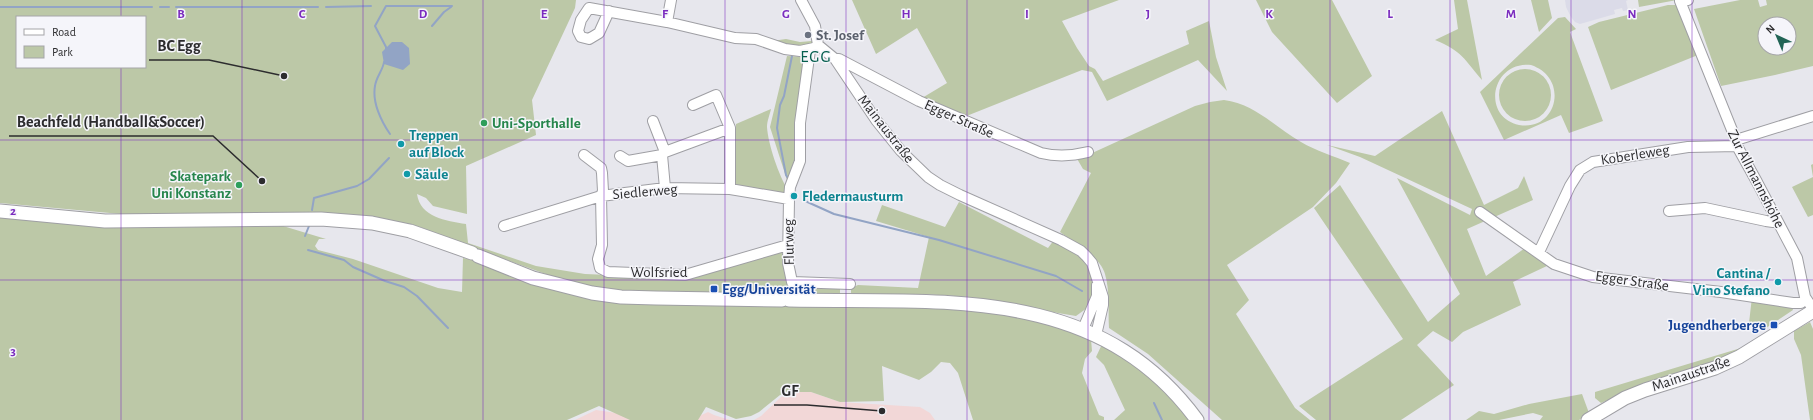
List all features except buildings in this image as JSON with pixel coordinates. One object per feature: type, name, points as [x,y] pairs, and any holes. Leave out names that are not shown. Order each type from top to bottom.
[{"type":"main road","points":[[0,211],[105,221],[292,219],[372,223],[410,231],[533,278],[592,293],[621,297],[987,305],[1037,314],[1083,329],[1119,347],[1150,369],[1174,392],[1197,420]]},
{"type":"main road","name":"Mainaustraße","points":[[1588,420],[1625,398],[1645,390],[1715,368],[1739,357],[1810,312]]},
{"type":"street","points":[[666,22],[671,0]]},
{"type":"street","name":"Flurweg","points":[[801,0],[815,26],[814,48],[800,123],[800,161],[790,187],[788,263],[792,282],[850,284]]},
{"type":"street","name":"Zur Allmannshöhe","points":[[1688,0],[1680,1],[1736,143],[1798,258],[1803,300],[1801,307],[1810,312]]},
{"type":"street","points":[[609,11],[599,33],[589,40],[581,37],[578,31],[581,20],[589,8],[609,11],[666,22],[735,38],[756,39],[785,49],[800,51],[814,48]]},
{"type":"street","name":"Mainaustraße","points":[[814,48],[827,51],[835,59],[876,120],[900,151],[928,177],[960,195],[1081,251],[1092,263],[1097,277],[1103,305],[1096,335]]},
{"type":"street","name":"Egger Straße","points":[[835,59],[839,59],[919,101],[1041,154],[1067,156],[1088,152]]},
{"type":"street","points":[[693,105],[716,95],[730,128],[730,189]]},
{"type":"street","name":"Koberleweg","points":[[1538,252],[1570,186],[1580,170],[1593,162],[1688,148],[1736,143],[1813,116]]},
{"type":"street","points":[[653,121],[663,154],[665,188]]},
{"type":"street","points":[[620,156],[628,161],[663,154],[730,128]]},
{"type":"street","points":[[584,155],[601,168],[603,190],[601,196]]},
{"type":"street","name":"Siedlerweg","points":[[504,226],[601,196],[665,188],[730,189],[789,199]]},
{"type":"street","name":"Wolfsried","points":[[601,196],[602,245],[598,259],[600,268],[608,272],[685,275],[788,245]]},
{"type":"street","points":[[1669,211],[1705,208],[1766,221],[1773,222],[1777,220]]},
{"type":"street","name":"Egger Straße","points":[[1480,212],[1554,264],[1593,277],[1721,292],[1793,303],[1803,300]]},
{"type":"street","name":"Mainaustraße","points":[[1083,329],[1096,296],[1097,277]]},
{"type":"shaded area","points":[[1565,0],[1628,0],[1626,1],[1628,10],[1623,11],[1622,8],[1614,10],[1615,14],[1580,24],[1575,22],[1571,17],[1566,7]]},
{"type":"shaded area","points":[[798,392],[811,392],[840,402],[920,407],[930,413],[935,420],[754,420],[761,416],[781,397]]},
{"type":"shaded area","points":[[596,410],[623,414],[668,420],[575,420]]},
{"type":"shaded area","points":[[708,412],[714,415],[730,420],[691,420]]},
{"type":"green space","points":[[0,0],[576,0],[575,8],[532,100],[536,135],[466,166],[467,214],[433,206],[426,198],[417,194],[419,202],[423,208],[429,213],[442,219],[466,224],[468,243],[536,266],[585,274],[683,278],[780,251],[785,257],[790,286],[840,289],[840,297],[617,292],[568,282],[420,227],[357,215],[132,215],[0,203]]},
{"type":"green space","points":[[852,0],[1119,0],[1062,21],[1089,66],[1095,69],[1103,81],[1189,44],[1186,31],[1209,21],[1216,57],[1227,91],[1198,60],[1107,101],[1092,72],[1082,70],[964,117],[922,98],[947,83],[917,28],[876,54]]},
{"type":"green space","points":[[1256,0],[1332,0],[1372,76],[1337,103],[1272,32]]},
{"type":"green space","points":[[1454,0],[1467,0],[1482,80],[1462,56],[1451,48],[1435,40],[1458,29]]},
{"type":"green space","points":[[1531,0],[1548,0],[1552,18],[1539,32]]},
{"type":"green space","points":[[1638,0],[1677,0],[1639,7]]},
{"type":"green space","points":[[1740,0],[1758,0],[1760,7],[1767,5],[1766,0],[1813,0],[1813,66],[1721,86],[1694,9]]},
{"type":"green space","points":[[1668,5],[1677,5],[1698,55],[1611,90],[1588,27],[1599,22]]},
{"type":"green space","points":[[1565,17],[1576,29],[1570,32],[1603,121],[1569,133],[1561,115],[1504,140],[1480,92],[1558,18]],"holes":[[[1531,65],[1543,72],[1551,81],[1554,92],[1554,102],[1550,113],[1542,120],[1532,125],[1519,125],[1507,120],[1499,112],[1496,101],[1496,90],[1500,80],[1507,72],[1517,66]]]},
{"type":"green space","points":[[786,39],[800,42],[812,41],[812,46],[797,49],[772,41]]},
{"type":"green space","points":[[787,56],[807,57],[798,160],[791,179],[787,180],[770,127]]},
{"type":"green space","points":[[1520,69],[1530,69],[1544,76],[1551,90],[1551,100],[1544,114],[1530,121],[1520,121],[1510,117],[1503,110],[1499,100],[1499,90],[1503,80],[1510,73]]},
{"type":"green space","points":[[1224,100],[1235,102],[1255,111],[1291,136],[1307,145],[1350,163],[1336,183],[1313,207],[1227,265],[1249,300],[1236,314],[1295,408],[1310,420],[1222,420],[1148,354],[1109,328],[1108,287],[1102,268],[1093,256],[1060,232],[1091,173],[1083,169],[1076,157],[1090,154],[1195,106]]},
{"type":"green space","points":[[771,109],[767,127],[769,142],[778,168],[788,190],[781,195],[734,188],[736,124]]},
{"type":"green space","points":[[1442,111],[1484,205],[1518,188],[1524,176],[1533,200],[1467,229],[1486,276],[1525,248],[1549,265],[1513,282],[1521,305],[1463,332],[1452,342],[1433,331],[1417,345],[1454,385],[1401,420],[1316,420],[1299,406],[1403,339],[1314,208],[1340,185],[1428,322],[1460,294],[1397,178],[1470,215],[1472,209],[1360,157],[1327,145],[1375,156]]},
{"type":"green space","points":[[1813,164],[1813,177],[1811,165]]},
{"type":"green space","points":[[1813,177],[1813,215],[1808,217],[1792,187]]},
{"type":"green space","points":[[959,202],[1048,248],[1054,240],[1081,258],[1091,268],[1094,292],[1087,308],[1076,316],[968,297],[851,294],[851,288],[858,285],[918,288],[929,237],[876,221],[882,205],[945,227]]},
{"type":"green space","points":[[0,215],[86,225],[136,228],[283,226],[326,239],[319,239],[315,246],[318,250],[353,259],[438,288],[462,292],[463,258],[478,261],[538,285],[696,305],[892,306],[999,311],[1067,329],[1091,339],[1092,351],[1085,359],[1082,373],[1099,415],[1104,417],[1104,420],[973,420],[958,373],[950,363],[941,362],[931,372],[919,380],[882,366],[884,401],[840,402],[811,392],[797,392],[796,388],[780,395],[759,412],[751,416],[736,419],[706,407],[698,420],[630,420],[599,406],[567,420],[0,420]]},
{"type":"green space","points":[[1752,297],[1791,303],[1793,310],[1766,328],[1755,328],[1755,324],[1749,323]]},
{"type":"green space","points":[[1810,322],[1813,329],[1813,420],[1810,420],[1801,355],[1794,339],[1794,331]]},
{"type":"green space","points":[[1104,340],[1201,420],[1114,420],[1125,410],[1104,365],[1096,357]]},
{"type":"green space","points":[[1741,348],[1742,351],[1709,364],[1655,380],[1601,403],[1595,398],[1595,392]]},
{"type":"green space","points":[[1582,394],[1589,413],[1579,420],[1540,420],[1543,416],[1533,413],[1499,420],[1466,420],[1479,411],[1494,414],[1529,404]]},
{"type":"water","points":[[392,42],[402,42],[409,48],[410,64],[403,70],[384,64],[382,52]]},
{"type":"waterway","points":[[326,7],[371,6]]},
{"type":"waterway","points":[[386,49],[375,26],[386,6],[452,6]]},
{"type":"waterway","points":[[0,7],[152,7]]},
{"type":"waterway","points":[[160,7],[169,7]]},
{"type":"waterway","points":[[176,7],[318,7]]},
{"type":"waterway","points":[[432,26],[444,12],[451,7]]},
{"type":"waterway","points":[[789,180],[786,175],[777,128],[780,105],[784,96],[792,56]]},
{"type":"waterway","points":[[384,62],[374,92],[376,105],[383,123],[390,134]]},
{"type":"waterway","points":[[312,210],[314,198],[357,186],[369,179],[389,158]]},
{"type":"waterway","points":[[803,200],[834,214],[939,240],[1056,276],[1082,291]]},
{"type":"waterway","points":[[305,236],[309,226]]},
{"type":"waterway","points":[[308,250],[344,260],[353,267],[385,281],[404,287],[417,296],[448,328]]},
{"type":"waterway","points":[[1154,403],[1162,420]]},
{"type":"place","name":"St. Josef","points":[[808,35]]},
{"type":"place","name":"BC Egg","points":[[284,76]]},
{"type":"place","name":"Uni-Sporthalle","points":[[484,123]]},
{"type":"place","name":"Treppen auf Block","points":[[401,144]]},
{"type":"place","name":"Säule","points":[[407,174]]},
{"type":"place","name":"Beachfeld (Handball&Soccer)","points":[[262,181]]},
{"type":"place","name":"Skatepark Uni Konstanz","points":[[239,185]]},
{"type":"place","name":"Fledermausturm","points":[[794,196]]},
{"type":"place","name":"Cantina / Vino Stefano","points":[[1778,282]]},
{"type":"place","name":"Egg/Universität","points":[[714,289]]},
{"type":"place","name":"Jugendherberge","points":[[1774,325]]},
{"type":"place","name":"GF","points":[[882,411]]},
{"type":"district","name":"EGG","points":[[816,56]]}]
